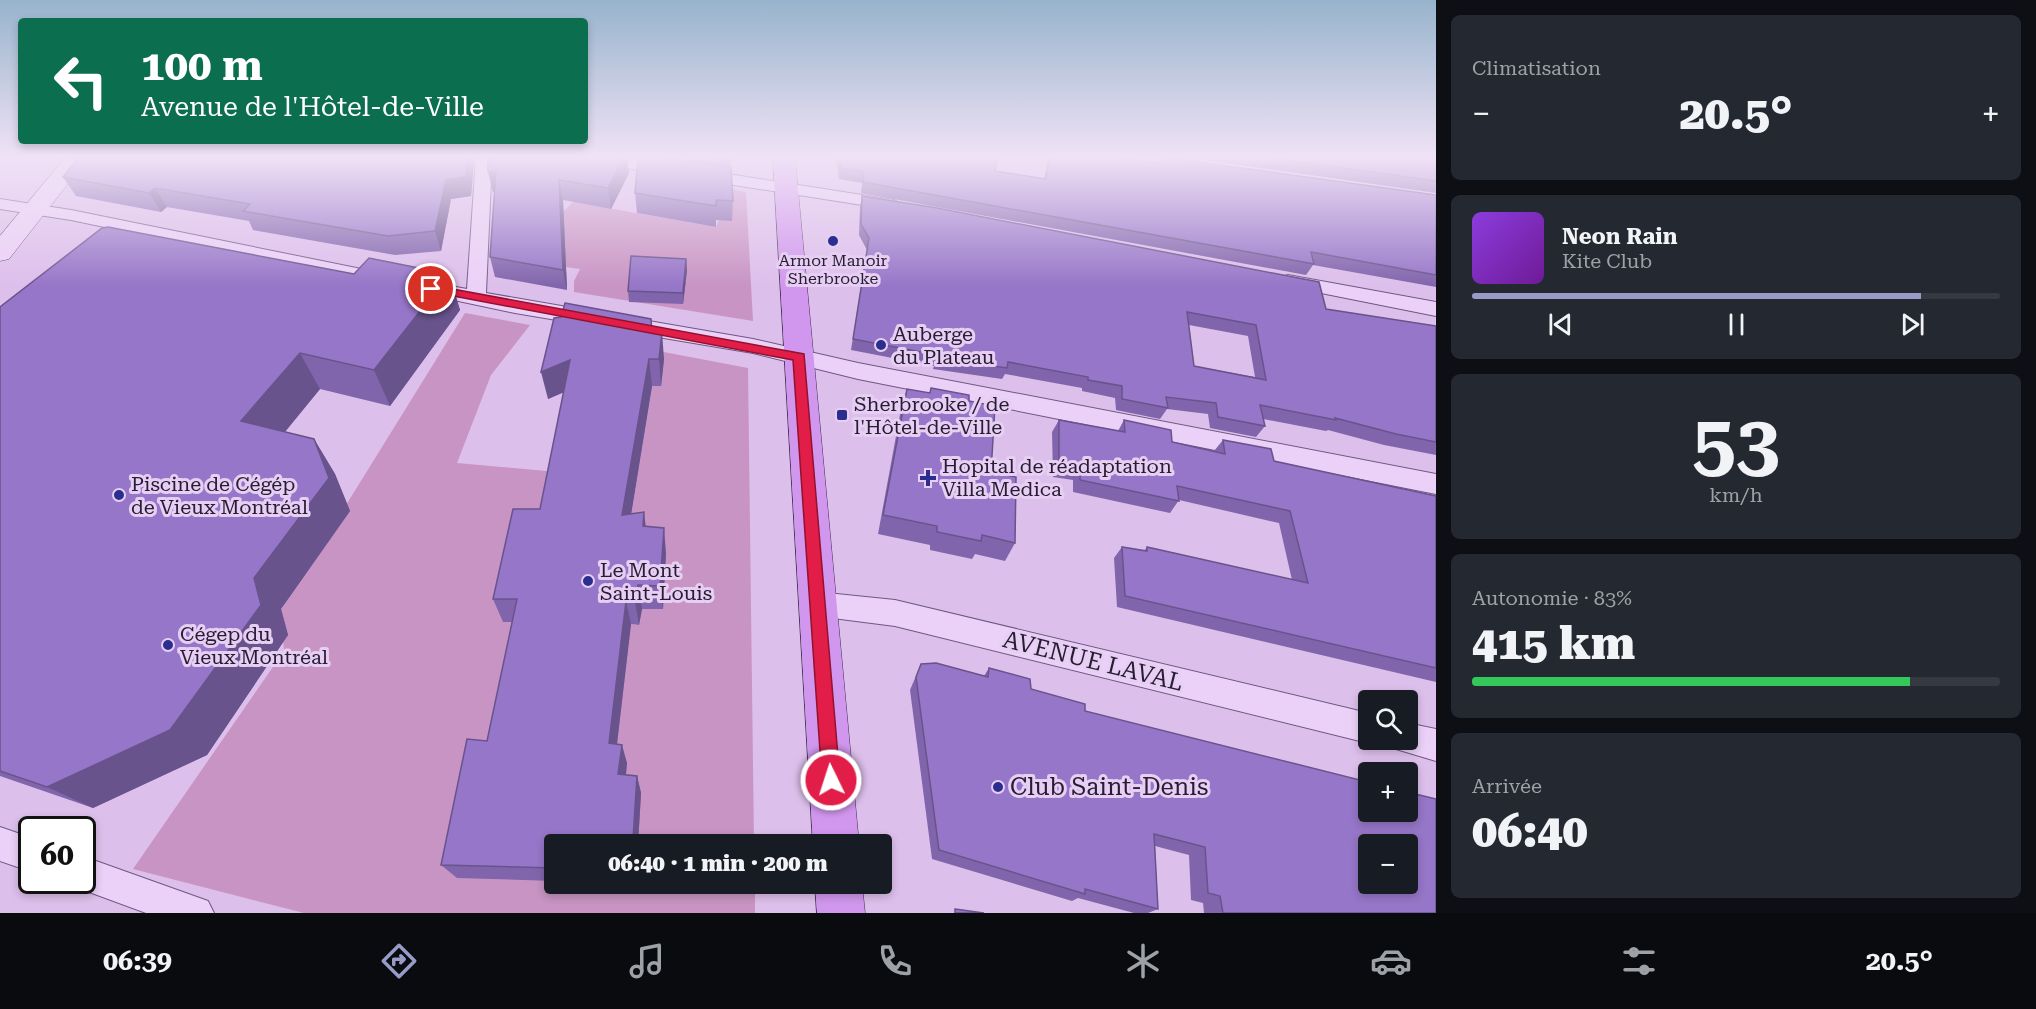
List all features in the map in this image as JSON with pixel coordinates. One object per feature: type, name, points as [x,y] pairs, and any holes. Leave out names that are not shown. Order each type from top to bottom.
[{"type":"main road","points":[[0,253],[42,201]]},
{"type":"main road","points":[[788,201],[835,834]]},
{"type":"main road","points":[[840,894],[841,913]]},
{"type":"street","points":[[476,298],[482,201]]},
{"type":"street","points":[[868,201],[912,208]]},
{"type":"street","points":[[0,204],[35,209],[476,298],[753,346],[858,371],[1436,484]]},
{"type":"street","points":[[1274,279],[1436,309]]},
{"type":"street","name":"AVENUE LAVAL","points":[[817,604],[895,613],[1358,727]]},
{"type":"street","points":[[1418,741],[1436,745]]},
{"type":"street","points":[[0,844],[18,850]]},
{"type":"street","points":[[96,878],[196,913]]},
{"type":"shaded area","points":[[726,201],[746,201],[753,321],[574,292],[574,281],[580,269],[566,267],[563,212],[573,202],[716,227]]},
{"type":"shaded area","points":[[465,313],[530,325],[491,375],[457,463],[558,472],[503,621],[526,622],[549,834],[544,834],[544,894],[755,894],[755,913],[304,913],[133,869],[284,651],[281,610]]},
{"type":"shaded area","points":[[653,350],[748,368],[754,834],[635,834],[615,761],[631,624],[639,625],[642,609],[663,609],[666,553],[627,540],[652,386],[661,386]]},
{"type":"building","points":[[230,201],[442,201],[435,231],[388,236],[243,211],[250,204]]},
{"type":"building","points":[[494,201],[560,201],[563,270],[490,257]]},
{"type":"building","points":[[682,201],[716,201],[716,206]]},
{"type":"building","points":[[862,201],[891,201],[1319,282],[1326,309],[1436,326],[1436,442],[1335,418],[1336,420],[1260,405],[1265,426],[1218,417],[1216,403],[1166,397],[1168,408],[1122,399],[1122,386],[1088,380],[1088,377],[1008,362],[1007,368],[937,358],[937,355],[853,339],[869,238],[861,224]],"holes":[[[1187,312],[1256,325],[1266,380],[1194,366]]]},
{"type":"building","points":[[965,201],[1436,201],[1436,275],[1311,252],[1314,264]]},
{"type":"building","name":"Cégep du Vieux Montréal","points":[[108,227],[354,274],[369,258],[449,274],[374,370],[300,353],[241,421],[314,439],[329,478],[254,578],[261,605],[170,730],[47,787],[0,771],[0,307],[102,228]]},
{"type":"building","points":[[631,256],[686,259],[683,293],[628,291]]},
{"type":"building","name":"Le Mont Saint-Louis","points":[[565,303],[651,319],[652,332],[662,332],[659,359],[649,359],[622,515],[644,512],[643,526],[664,528],[660,586],[638,585],[635,602],[626,601],[609,743],[622,745],[618,774],[637,776],[633,834],[544,834],[544,868],[441,865],[467,739],[487,741],[517,599],[493,599],[513,509],[540,509],[570,360],[541,372],[554,318],[561,317]]},
{"type":"building","name":"Hopital de réadaptation Villa Medica","points":[[931,388],[969,395],[969,401],[995,406],[991,472],[1016,477],[1015,543],[982,535],[981,541],[937,532],[937,526],[883,515],[907,389],[930,393]]},
{"type":"building","points":[[1059,420],[1125,432],[1124,420],[1171,430],[1172,442],[1225,454],[1223,440],[1271,449],[1274,461],[1436,496],[1436,668],[1125,596],[1122,547],[1147,551],[1147,547],[1308,583],[1290,511],[1177,486],[1179,501],[1080,480],[1080,468],[1059,465]]},
{"type":"building","points":[[936,663],[988,677],[989,668],[1030,679],[1031,689],[1085,704],[1085,711],[1358,779],[1358,822],[1418,822],[1418,795],[1436,799],[1436,913],[1223,913],[1220,896],[1208,893],[1205,847],[1154,834],[1158,909],[1085,889],[1085,894],[939,850],[916,677],[921,664]]},
{"type":"building","points":[[955,909],[984,913],[955,913]]},
{"type":"place","name":"Armor Manoir Sherbrooke","points":[[833,241]]},
{"type":"place","name":"Auberge du Plateau","points":[[881,345]]},
{"type":"place","name":"Sherbrooke / de l'Hôtel-de-Ville","points":[[842,415]]},
{"type":"place","name":"Hopital de réadaptation Villa Medica","points":[[928,478]]},
{"type":"place","name":"Piscine de Cégép de Vieux Montréal","points":[[119,495]]},
{"type":"place","name":"Le Mont Saint-Louis","points":[[588,581]]},
{"type":"place","name":"Cégep du Vieux Montréal","points":[[168,645]]},
{"type":"place","name":"Club Saint-Denis","points":[[998,787]]},
{"type":"route","points":[[431,289],[515,306],[753,346],[799,357],[831,780]]}]
